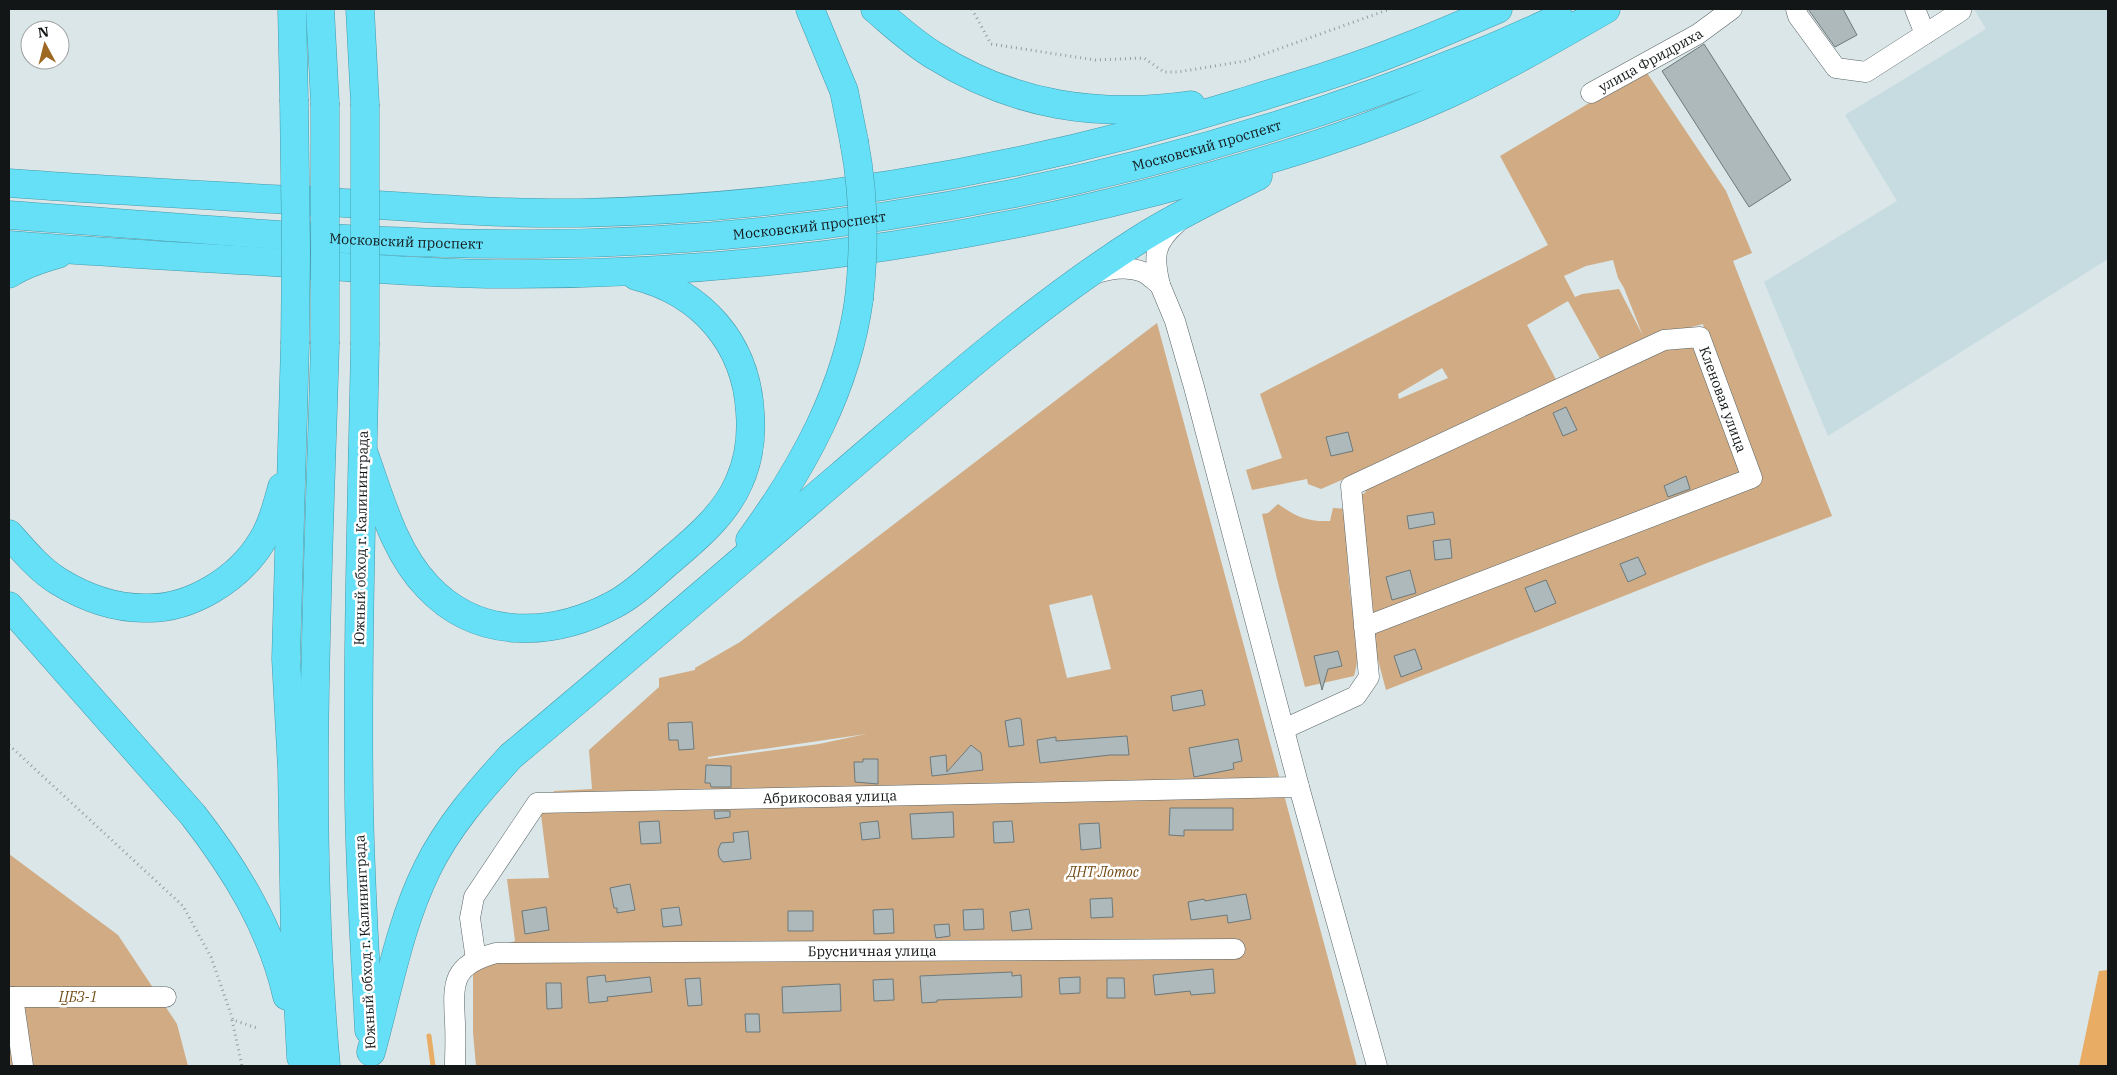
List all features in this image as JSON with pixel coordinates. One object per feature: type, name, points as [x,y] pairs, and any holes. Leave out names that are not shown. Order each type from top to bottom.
[{"type":"highway","points":[[292,9],[296,250],[286,659],[292,769],[295,940],[301,1062]]},
{"type":"highway","points":[[320,9],[325,103],[325,344],[315,750],[317,909],[326,1066]]},
{"type":"highway","name":"Южный обход г. Калининграда","points":[[360,9],[365,104],[365,345],[358,675],[359,801],[362,910],[372,1059]]},
{"type":"highway","points":[[724,575],[793,478],[815,438],[834,396],[846,356],[859,299],[862,274],[860,170],[844,91],[810,9]]},
{"type":"highway","points":[[875,9],[933,56],[965,74],[1030,98],[1064,106],[1103,111],[1141,110],[1224,100],[1288,89]]},
{"type":"highway","name":"Московский проспект","points":[[9,183],[525,213],[644,210],[734,204],[882,186],[1018,162],[1177,123],[1288,89],[1405,48],[1498,9]]},
{"type":"highway","name":"Московский проспект","points":[[9,215],[327,238],[458,244],[614,242],[808,227],[956,204],[1053,185],[1117,171],[1216,144],[1370,94],[1448,65],[1580,9]]},
{"type":"highway","points":[[9,245],[418,272],[496,274],[722,266],[893,246],[985,230],[1168,189],[1333,139],[1389,119],[1473,82],[1606,9]]},
{"type":"highway","points":[[372,1059],[406,920],[427,869],[451,828],[479,791],[511,756],[914,412],[1019,326],[1081,279],[1141,238],[1193,209],[1333,139]]},
{"type":"highway","points":[[9,165],[40,177],[83,188]]},
{"type":"highway","points":[[9,274],[20,267],[40,259],[80,250]]},
{"type":"highway","points":[[363,451],[390,525],[413,569],[428,588],[466,614],[487,624],[522,630],[548,627],[590,616],[618,603],[690,544],[727,503],[739,482],[747,460],[751,421],[747,381],[741,363],[732,345],[718,326],[680,293],[655,281],[620,271]]},
{"type":"highway","points":[[9,534],[38,565],[76,592],[120,606],[146,608],[167,606],[187,600],[221,584],[252,554],[263,540],[274,514],[292,456]]},
{"type":"highway","points":[[9,606],[193,815],[233,869],[257,913],[275,956],[285,988],[301,1062]]},
{"type":"street","name":"улица Фридриха","points":[[1591,92],[1698,34],[1732,9]]},
{"type":"street","points":[[1796,9],[1798,16],[1836,68],[1866,72],[1962,11],[1960,9]]},
{"type":"street","points":[[1915,9],[1925,34]]},
{"type":"street","points":[[1193,209],[1166,232],[1157,246],[1155,264],[1160,285],[1175,321],[1194,387],[1284,728],[1377,1066]]},
{"type":"street","points":[[1081,279],[1104,270],[1123,269],[1143,272],[1160,285]]},
{"type":"street","name":"Кленовая улица","points":[[1284,728],[1356,696],[1369,677],[1364,627],[1351,486],[1664,340],[1700,337],[1752,478],[1364,627]]},
{"type":"street","name":"Абрикосовая улица","points":[[476,960],[470,918],[474,897],[537,803],[1300,787]]},
{"type":"street","name":"Брусничная улица","points":[[476,960],[496,953],[511,952],[1236,949]]},
{"type":"street","points":[[455,1066],[454,987],[458,976],[464,968],[476,960]]},
{"type":"street","points":[[23,1066],[11,997],[166,997]]},
{"type":"path","points":[[972,9],[991,44],[1095,60],[1144,58],[1164,72],[1178,72],[1244,61],[1390,9]]},
{"type":"path","points":[[9,745],[183,906],[211,957],[232,1016],[242,1066]]},
{"type":"path","points":[[232,1016],[233,1020],[257,1028]]},
{"type":"shaded area","points":[[1974,9],[2108,9],[2108,259],[1828,436],[1764,282],[1897,201],[1845,115],[1986,29]]},
{"type":"shaded area","points":[[2108,970],[2108,1066],[2079,1066],[2099,971]]},
{"type":"green space","points":[[1645,70],[1726,191],[1752,253],[1733,261],[1832,516],[1707,563],[1386,690],[1371,634],[1756,483],[1716,372],[1703,324],[1673,332],[1603,364],[1568,301],[1527,325],[1559,385],[1321,489],[1308,484],[1307,479],[1252,490],[1246,470],[1282,458],[1260,394],[1548,245],[1500,156]],"holes":[[[1613,260],[1618,278],[1624,288],[1643,336],[1619,289],[1582,294],[1575,297],[1564,276],[1586,266]],[[1442,368],[1448,378],[1399,399],[1398,394]]]},
{"type":"green space","name":"ДНТ Лотос","points":[[1157,323],[1357,1066],[476,1066],[473,1032],[473,954],[515,941],[507,879],[549,878],[540,807],[554,791],[592,789],[589,750],[659,687],[659,678],[695,670],[695,668],[740,642]],"holes":[[[1092,595],[1111,669],[1067,678],[1049,605]],[[866,734],[819,744],[708,759],[708,757]]]},
{"type":"green space","points":[[1693,342],[1744,466],[1740,480],[1366,616],[1360,495],[1365,493],[1371,479],[1665,345]]},
{"type":"green space","points":[[1278,504],[1297,515],[1315,521],[1330,521],[1333,508],[1347,509],[1349,581],[1357,633],[1358,654],[1354,676],[1305,687],[1262,514],[1268,513]]},
{"type":"green space","name":"ЦБЗ-1","points":[[9,854],[118,935],[177,1024],[188,1066],[9,1066]]},
{"type":"building","points":[[1808,9],[1843,9],[1857,35],[1835,47]]},
{"type":"building","points":[[1704,44],[1791,180],[1749,207],[1662,71]]},
{"type":"building","points":[[1566,407],[1577,430],[1563,436],[1553,413]]},
{"type":"building","points":[[1348,432],[1353,451],[1331,456],[1326,437]]},
{"type":"building","points":[[1686,476],[1690,489],[1668,497],[1664,486]]},
{"type":"building","points":[[1433,512],[1435,524],[1409,529],[1407,516]]},
{"type":"building","points":[[1450,539],[1452,558],[1435,560],[1433,541]]},
{"type":"building","points":[[1638,557],[1646,574],[1628,582],[1620,564]]},
{"type":"building","points":[[1410,570],[1416,593],[1392,600],[1386,577]]},
{"type":"building","points":[[1546,580],[1556,603],[1535,612],[1525,588]]},
{"type":"building","points":[[1415,649],[1422,669],[1401,677],[1394,656]]},
{"type":"building","points":[[1338,651],[1342,666],[1328,669],[1322,690],[1314,656]]},
{"type":"building","points":[[1202,690],[1205,705],[1173,711],[1171,696]]},
{"type":"building","points":[[1021,719],[1024,745],[1009,747],[1005,721]]},
{"type":"building","points":[[692,722],[694,749],[679,750],[678,740],[669,740],[668,723]]},
{"type":"building","points":[[1127,736],[1129,755],[1110,755],[1040,763],[1037,740],[1056,737],[1056,741]]},
{"type":"building","points":[[1238,739],[1242,761],[1233,763],[1234,769],[1194,777],[1189,748]]},
{"type":"building","points":[[971,745],[981,753],[983,770],[932,776],[930,757],[946,755],[947,772]]},
{"type":"building","points":[[863,759],[878,759],[878,784],[855,782],[854,762],[863,762]]},
{"type":"building","points":[[706,765],[731,766],[731,787],[711,787],[710,783],[705,783]]},
{"type":"building","points":[[1170,808],[1233,808],[1233,830],[1184,830],[1184,836],[1169,835]]},
{"type":"building","points":[[714,811],[730,811],[730,817],[715,819]]},
{"type":"building","points":[[953,812],[954,837],[912,839],[910,814]]},
{"type":"building","points":[[659,821],[661,843],[641,844],[639,822]]},
{"type":"building","points":[[878,821],[880,838],[862,840],[860,823]]},
{"type":"building","points":[[1012,821],[1014,842],[994,843],[993,822]]},
{"type":"building","points":[[1099,823],[1101,848],[1081,850],[1079,824]]},
{"type":"building","points":[[748,831],[751,859],[723,862],[719,857],[718,850],[721,843],[734,842],[733,833]]},
{"type":"building","points":[[630,884],[635,910],[617,913],[617,908],[614,908],[610,888]]},
{"type":"building","points":[[1246,894],[1251,919],[1228,923],[1227,915],[1191,920],[1188,902]]},
{"type":"building","points":[[1112,898],[1113,917],[1091,918],[1090,899]]},
{"type":"building","points":[[546,907],[549,930],[525,934],[522,911]]},
{"type":"building","points":[[679,907],[682,925],[663,927],[661,909]]},
{"type":"building","points":[[893,909],[894,933],[874,934],[873,910]]},
{"type":"building","points":[[983,909],[984,929],[964,930],[963,910]]},
{"type":"building","points":[[1029,909],[1032,929],[1012,931],[1010,912]]},
{"type":"building","points":[[788,911],[813,911],[813,931],[788,931]]},
{"type":"building","points":[[949,924],[950,936],[936,938],[934,925]]},
{"type":"building","points":[[1213,969],[1215,993],[1191,995],[1190,991],[1155,995],[1153,975]]},
{"type":"building","points":[[1012,972],[1012,976],[1021,975],[1022,997],[937,1000],[937,1002],[922,1003],[920,976]]},
{"type":"building","points":[[605,975],[606,982],[650,977],[652,992],[607,997],[608,1001],[589,1003],[587,977]]},
{"type":"building","points":[[1080,977],[1080,993],[1060,994],[1059,978]]},
{"type":"building","points":[[700,978],[702,1005],[688,1006],[685,979]]},
{"type":"building","points":[[1107,978],[1124,978],[1125,998],[1107,998]]},
{"type":"building","points":[[893,979],[894,1000],[874,1001],[873,980]]},
{"type":"building","points":[[546,983],[561,983],[562,1008],[547,1009]]},
{"type":"building","points":[[840,984],[841,1011],[783,1013],[782,987]]},
{"type":"building","points":[[745,1014],[759,1014],[760,1032],[746,1032]]},
{"type":"waterway","points":[[429,1036],[433,1066]]}]
